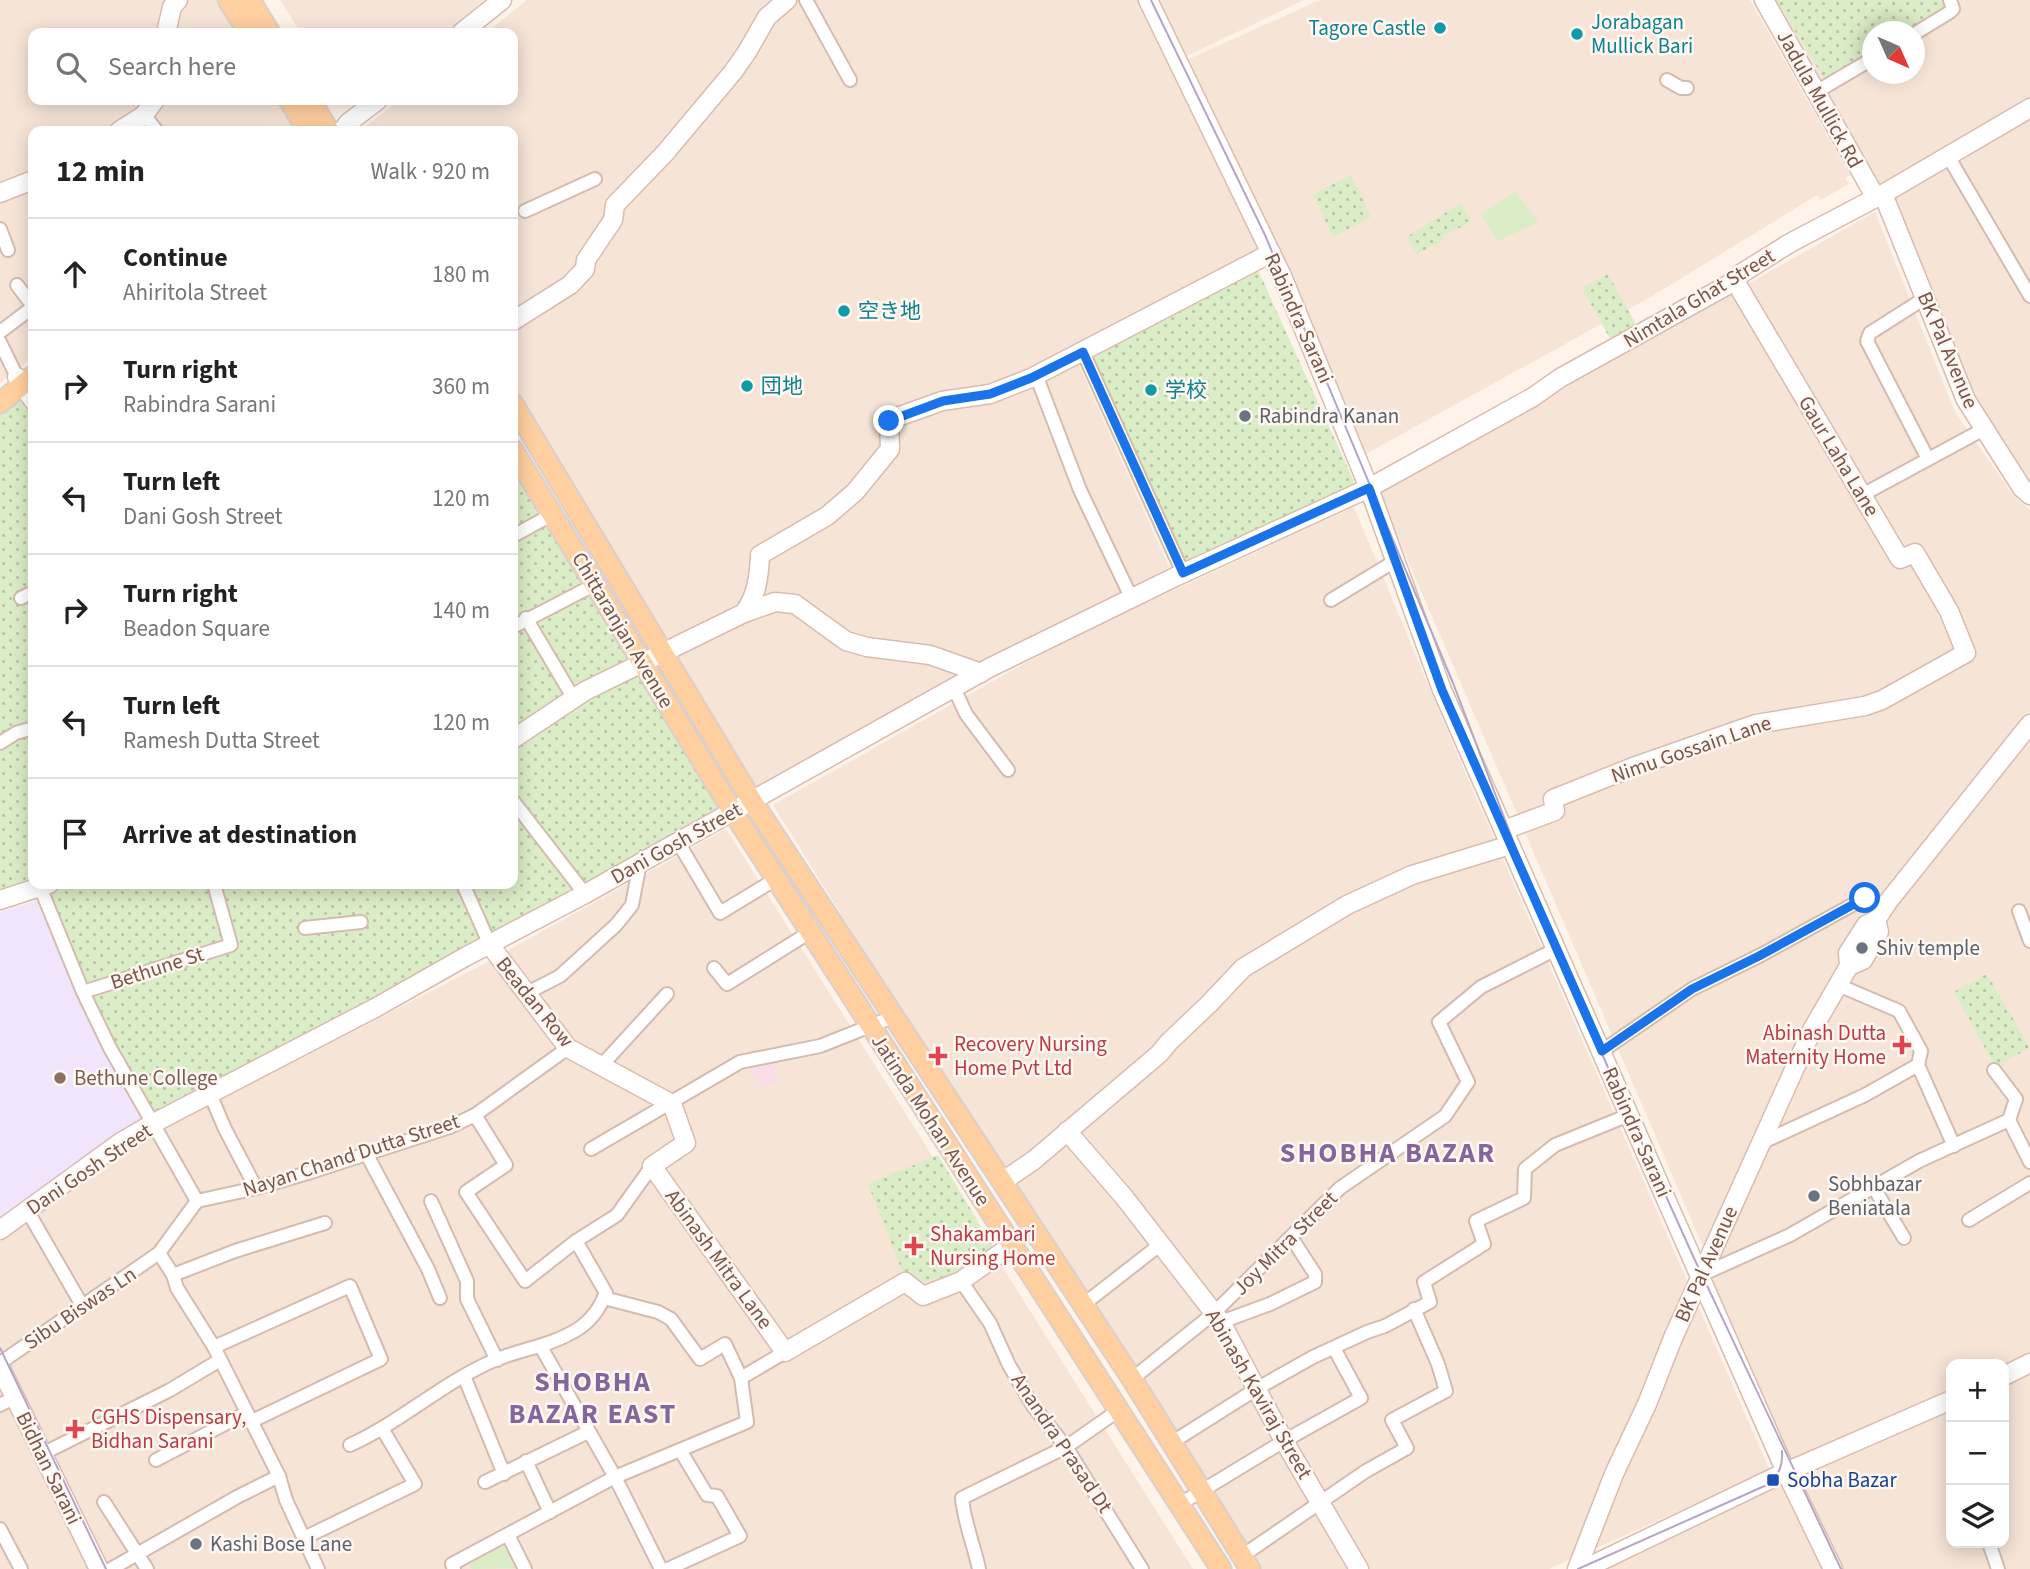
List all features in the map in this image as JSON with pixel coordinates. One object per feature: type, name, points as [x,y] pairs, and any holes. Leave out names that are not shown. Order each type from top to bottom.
[{"type":"main road","points":[[228,0],[246,28]]},
{"type":"main road","points":[[250,0],[267,28]]},
{"type":"main road","points":[[296,105],[325,126]]},
{"type":"main road","points":[[313,105],[327,126]]},
{"type":"main road","points":[[0,390],[26,385]]},
{"type":"main road","points":[[0,403],[26,385]]},
{"type":"main road","points":[[518,412],[752,801],[1084,1304],[1246,1562]]},
{"type":"main road","name":"Chittaranjan Avenue","points":[[518,458],[733,811]]},
{"type":"main road","name":"Jatinda Mohan Avenue","points":[[733,811],[1220,1569]]},
{"type":"street","points":[[167,28],[172,7],[178,0]]},
{"type":"street","points":[[467,28],[502,0]]},
{"type":"street","points":[[518,318],[570,285],[585,270],[586,260],[613,220],[615,205],[665,153],[733,72],[767,17],[787,0]]},
{"type":"street","points":[[806,0],[850,80]]},
{"type":"street","name":"Rabindra Sarani","points":[[1148,0],[1271,253],[1311,344],[1369,488],[1442,690],[1786,1472],[1833,1569]]},
{"type":"street","name":"Jadula Mullick Rd","points":[[1765,0],[1816,92],[1880,196]]},
{"type":"street","points":[[1925,27],[1953,9],[1950,0]]},
{"type":"street","points":[[1816,92],[1862,65]]},
{"type":"street","points":[[127,126],[144,115],[151,105]]},
{"type":"street","points":[[336,126],[370,105]]},
{"type":"street","name":"Nimtala Ghat Street","points":[[1369,488],[1735,281],[1742,272],[1790,243],[1880,196],[2030,108]]},
{"type":"street","points":[[144,115],[153,126]]},
{"type":"street","points":[[1948,156],[2030,296]]},
{"type":"street","points":[[525,211],[595,179]]},
{"type":"street","points":[[0,193],[28,182]]},
{"type":"street","name":"BK Pal Avenue","points":[[1880,196],[1966,400],[2022,488],[2030,495]]},
{"type":"street","points":[[0,229],[8,250]]},
{"type":"street","points":[[744,613],[753,600],[760,555],[827,516],[855,492],[890,449],[889,421],[943,401],[990,394],[1036,375],[1271,253]]},
{"type":"street","name":"Gaur Laha Lane","points":[[1735,281],[1900,559],[1915,553],[1950,611]]},
{"type":"street","points":[[17,285],[28,300]]},
{"type":"street","points":[[1925,298],[1870,332],[1867,341],[1928,459]]},
{"type":"street","points":[[0,332],[28,311]]},
{"type":"street","points":[[0,342],[26,385]]},
{"type":"street","points":[[1083,352],[1183,573]]},
{"type":"street","points":[[1036,375],[1080,489],[1131,597]]},
{"type":"street","points":[[1862,495],[1984,429]]},
{"type":"street","name":"Dani Gosh Street","points":[[0,1230],[121,1142],[152,1124],[585,894],[981,673],[1131,597],[1369,488]]},
{"type":"street","points":[[518,533],[553,514]]},
{"type":"street","points":[[1331,600],[1395,561]]},
{"type":"street","points":[[518,624],[596,584]]},
{"type":"street","points":[[21,598],[28,594]]},
{"type":"street","points":[[518,736],[585,691],[744,613],[775,602],[795,604],[846,641],[867,647],[930,654],[981,673]]},
{"type":"street","name":"Nimu Gossain Lane","points":[[1507,837],[1555,811],[1553,799],[1633,767],[1744,728],[1791,717],[1865,706],[1882,700],[1966,653],[1950,611]]},
{"type":"street","points":[[526,618],[574,699]]},
{"type":"street","points":[[954,688],[966,714],[1008,770]]},
{"type":"street","name":"BK Pal Avenue","points":[[1577,1569],[1614,1475],[1701,1275],[1812,1030],[1849,966],[1848,953],[1866,925],[1880,913],[2030,724]]},
{"type":"street","points":[[0,743],[28,729]]},
{"type":"street","points":[[518,807],[585,894]]},
{"type":"street","points":[[1002,1182],[1034,1160],[1159,1054],[1244,968],[1347,905],[1412,874],[1507,837]]},
{"type":"street","points":[[678,842],[720,913],[776,879]]},
{"type":"street","points":[[527,993],[560,976],[616,925],[632,905],[640,863]]},
{"type":"street","points":[[0,900],[32,889]]},
{"type":"street","points":[[45,889],[83,992],[110,1048],[197,1201]]},
{"type":"street","name":"Bethune St","points":[[83,992],[231,945],[215,889]]},
{"type":"street","points":[[465,889],[490,945]]},
{"type":"street","points":[[1602,1051],[1692,989],[1865,898],[1880,913]]},
{"type":"street","points":[[2019,911],[2030,941]]},
{"type":"street","points":[[305,928],[361,922]]},
{"type":"street","points":[[714,968],[727,984],[810,932]]},
{"type":"street","name":"Beadan Row","points":[[490,945],[568,1048],[671,1104]]},
{"type":"street","name":"Joy Mitra Street","points":[[1132,1379],[1217,1317],[1340,1188],[1445,1116],[1468,1082],[1439,1022],[1481,987],[1556,949]]},
{"type":"street","points":[[1838,985],[1899,1011],[1921,1051],[1918,1065],[1954,1146]]},
{"type":"street","points":[[601,1066],[667,995]]},
{"type":"street","points":[[591,1149],[740,1062],[820,1046],[893,1017]]},
{"type":"street","name":"Nayan Chand Dutta Street","points":[[197,1201],[311,1172],[450,1127],[475,1115],[568,1048]]},
{"type":"street","points":[[1761,1143],[1866,1095],[1918,1065]]},
{"type":"street","points":[[1994,1070],[2016,1099],[2009,1120],[2030,1162]]},
{"type":"street","points":[[210,1094],[256,1188]]},
{"type":"street","points":[[475,1115],[506,1165],[466,1192],[525,1280],[576,1241],[617,1215],[652,1167],[687,1143],[671,1104]]},
{"type":"street","points":[[1171,1443],[1258,1388],[1430,1302],[1424,1282],[1484,1244],[1476,1221],[1524,1198],[1525,1169],[1555,1145],[1629,1115]]},
{"type":"street","points":[[1701,1275],[1790,1235],[1919,1161],[2009,1120]]},
{"type":"street","name":"Abinash Kaviraj Street","points":[[1067,1131],[1203,1296],[1258,1388],[1284,1441],[1359,1569]]},
{"type":"street","points":[[366,1153],[428,1269],[440,1298]]},
{"type":"street","name":"Abinash Mitra Lane","points":[[652,1167],[785,1352]]},
{"type":"street","points":[[1969,1220],[2030,1183]]},
{"type":"street","points":[[1874,1188],[1904,1238]]},
{"type":"street","points":[[431,1200],[467,1281],[467,1299],[497,1360]]},
{"type":"street","name":"Sibu Biswas Ln","points":[[0,1365],[159,1254],[197,1201]]},
{"type":"street","points":[[27,1210],[83,1307]]},
{"type":"street","points":[[173,1275],[236,1251],[325,1223]]},
{"type":"street","points":[[1217,1317],[1270,1304],[1315,1282],[1315,1274],[1291,1237]]},
{"type":"street","points":[[351,1445],[383,1430],[464,1376],[497,1360],[541,1348],[580,1328],[598,1312],[606,1293],[576,1241]]},
{"type":"street","points":[[1084,1304],[1161,1244]]},
{"type":"street","points":[[741,1378],[905,1282],[923,1296],[961,1281],[1012,1245]]},
{"type":"street","points":[[159,1254],[214,1347],[279,1476],[286,1500],[318,1569]]},
{"type":"street","name":"Anandra Prasad Dt","points":[[961,1281],[990,1323],[1033,1406],[1066,1447],[1142,1569]]},
{"type":"street","points":[[156,1460],[381,1359],[350,1286],[214,1347]]},
{"type":"street","points":[[453,1567],[615,1477],[747,1422],[741,1378],[725,1344],[700,1359],[671,1319],[658,1312],[604,1298]]},
{"type":"street","points":[[1246,1562],[1321,1502],[1366,1471],[1407,1448],[1392,1420],[1446,1391],[1438,1364],[1414,1309]]},
{"type":"street","points":[[541,1348],[615,1477],[661,1569]]},
{"type":"street","points":[[1180,1504],[1360,1398],[1334,1348]]},
{"type":"street","points":[[43,1454],[170,1390],[220,1360]]},
{"type":"street","points":[[2009,1374],[2030,1363]]},
{"type":"street","name":"Bidhan Sarani","points":[[0,1365],[7,1401],[43,1454],[99,1569]]},
{"type":"street","points":[[464,1376],[503,1474]]},
{"type":"street","points":[[1584,1569],[1786,1472],[1946,1402]]},
{"type":"street","points":[[979,1569],[972,1536],[963,1513],[962,1498],[1066,1447],[1119,1410]]},
{"type":"street","points":[[304,1538],[415,1484],[383,1430]]},
{"type":"street","points":[[485,1482],[588,1432]]},
{"type":"street","points":[[668,1569],[740,1536],[717,1496],[706,1496],[680,1450]]},
{"type":"street","points":[[526,1461],[551,1513]]},
{"type":"street","points":[[111,1569],[279,1476]]},
{"type":"street","points":[[104,1502],[147,1569]]},
{"type":"street","points":[[0,1529],[21,1569]]},
{"type":"street","points":[[508,1535],[525,1569]]},
{"type":"street","points":[[1991,1548],[1998,1569]]},
{"type":"shaded area","points":[[0,0],[238,0],[255,28],[28,28],[28,105],[303,105],[315,126],[28,126],[28,361],[0,383]]},
{"type":"shaded area","points":[[280,0],[484,0],[451,28],[298,28]]},
{"type":"shaded area","points":[[527,0],[1141,0],[1262,246],[1072,350],[1169,567],[752,793],[518,402],[518,126],[366,126],[393,105],[518,105],[518,28],[492,28]]},
{"type":"shaded area","points":[[1151,0],[1304,0],[1181,59]]},
{"type":"shaded area","points":[[1320,0],[1750,0],[1850,175],[1845,178],[1849,184],[1821,200],[1817,195],[1654,295],[1362,456],[1184,61]]},
{"type":"shaded area","points":[[1774,0],[2030,0],[2030,104],[1880,185]]},
{"type":"shaded area","points":[[2030,119],[2030,487],[1972,403],[1889,196]]},
{"type":"shaded area","points":[[1875,212],[1955,412],[2013,495],[2030,510],[2030,711],[1864,919],[1704,1249],[1379,493]]},
{"type":"shaded area","points":[[1354,507],[1452,742],[1770,1471],[1549,1569],[1249,1569],[773,805],[1066,640]]},
{"type":"shaded area","points":[[2030,732],[2030,1353],[2009,1363],[2009,1359],[1946,1359],[1946,1391],[1791,1463],[1713,1283],[1717,1256],[1813,1043],[1893,906]]},
{"type":"shaded area","points":[[726,829],[1193,1569],[110,1569],[0,1347],[0,1230],[112,1156],[484,964]]},
{"type":"shaded area","name":"Bethune College","points":[[36,901],[96,1034],[143,1122],[0,1224],[0,912]]},
{"type":"shaded area","points":[[775,1057],[779,1069],[774,1071],[777,1082],[760,1088],[756,1076],[752,1077],[748,1066]]},
{"type":"shaded area","points":[[2030,1370],[2030,1569],[1839,1569],[1796,1479],[1946,1409],[1946,1548],[2009,1548],[2009,1380]]},
{"type":"shaded area","points":[[0,1375],[91,1569],[0,1569]]},
{"type":"shaded area","points":[[1785,1484],[1827,1569],[1590,1569]]},
{"type":"green space","points":[[1776,0],[1940,0],[1952,21],[1925,35],[1925,21],[1862,21],[1862,67],[1828,85]]},
{"type":"green space","points":[[1351,175],[1371,217],[1333,237],[1313,194]]},
{"type":"green space","points":[[1515,192],[1539,222],[1497,241],[1481,214]]},
{"type":"green space","points":[[1461,203],[1472,222],[1442,236],[1444,240],[1417,254],[1407,237]]},
{"type":"green space","points":[[1258,270],[1356,486],[1178,571],[1085,360]]},
{"type":"green space","points":[[1608,274],[1639,330],[1613,344],[1582,288]]},
{"type":"green space","points":[[28,385],[28,889],[0,897],[0,407]]},
{"type":"green space","points":[[518,477],[723,810],[151,1121],[39,889],[518,889]]},
{"type":"green space","points":[[1987,974],[2030,1048],[1995,1066],[1954,992]]},
{"type":"green space","points":[[938,1155],[994,1248],[950,1275],[925,1282],[903,1273],[868,1184]]},
{"type":"green space","points":[[506,1544],[518,1568],[472,1569],[469,1564]]},
{"type":"tram line","points":[[1151,0],[1265,235],[1453,683],[1526,875],[1606,1063],[1693,1256],[1841,1569]]},
{"type":"tram line","points":[[0,1348],[106,1569]]},
{"type":"tram line","points":[[1578,1569],[1769,1484],[1780,1469],[1782,1451]]},
{"type":"place","name":"Tagore Castle","points":[[1440,28]]},
{"type":"place","name":"Jorabagan Mullick Bari","points":[[1577,34]]},
{"type":"place","name":"空き地","points":[[844,311]]},
{"type":"place","name":"団地","points":[[747,386]]},
{"type":"place","name":"学校","points":[[1151,390]]},
{"type":"place","name":"Rabindra Kanan","points":[[1245,416]]},
{"type":"place","name":"Shiv temple","points":[[1862,948]]},
{"type":"place","name":"Abinash Dutta Maternity Home","points":[[1902,1045]]},
{"type":"place","name":"Recovery Nursing Home Pvt Ltd","points":[[938,1056]]},
{"type":"place","name":"Bethune College","points":[[60,1078]]},
{"type":"place","name":"Sobhbazar Beniatala","points":[[1814,1196]]},
{"type":"place","name":"Shakambari Nursing Home","points":[[914,1246]]},
{"type":"place","name":"CGHS Dispensary, Bidhan Sarani","points":[[75,1429]]},
{"type":"place","name":"Sobha Bazar","points":[[1773,1480]]},
{"type":"place","name":"Kashi Bose Lane","points":[[196,1544]]},
{"type":"district","name":"SHOBHA BAZAR","points":[[1388,1152]]},
{"type":"district","name":"SHOBHA BAZAR EAST","points":[[593,1397]]},
{"type":"route","points":[[889,421],[943,401],[990,394],[1031,378],[1083,352],[1183,573],[1369,488],[1442,690],[1602,1051],[1692,989],[1865,898]]}]
